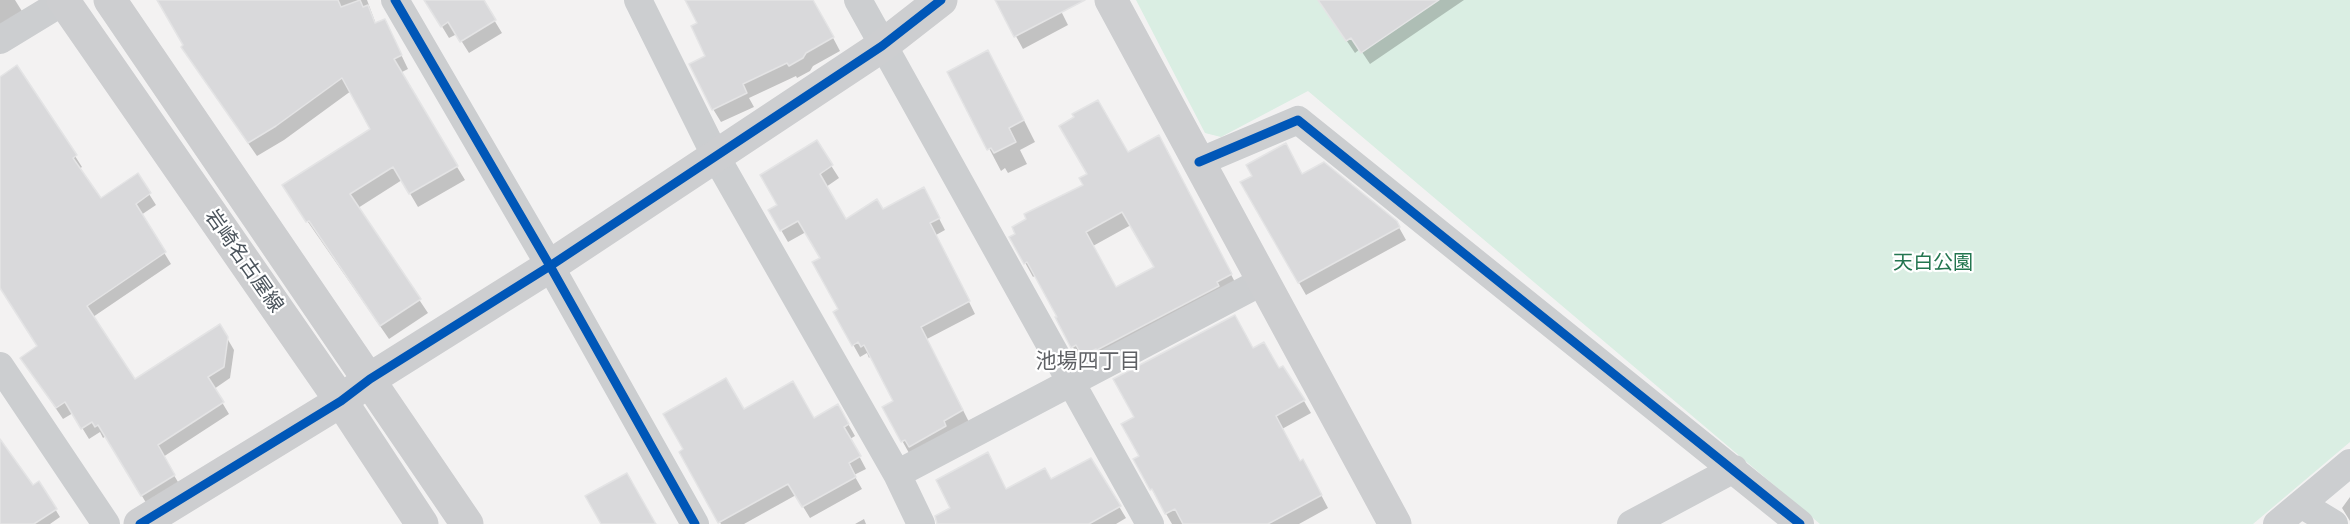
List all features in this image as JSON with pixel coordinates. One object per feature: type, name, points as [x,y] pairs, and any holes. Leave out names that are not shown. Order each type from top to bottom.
[{"type":"street","name":"岩崎名古屋線","points":[[63,0],[341,401],[422,524]]},
{"type":"street","points":[[0,39],[63,0]]},
{"type":"street","name":"岩崎名古屋線","points":[[110,0],[467,524]]},
{"type":"street","points":[[395,0],[550,266],[694,524]]},
{"type":"street","points":[[638,0],[716,157],[897,474],[921,524]]},
{"type":"street","points":[[858,0],[1150,524]]},
{"type":"street","points":[[140,524],[341,401],[370,379],[550,266],[882,46],[941,0]]},
{"type":"street","points":[[1111,0],[1395,524]]},
{"type":"street","points":[[1199,162],[1298,120],[1800,524]]},
{"type":"street","points":[[897,474],[1263,281]]},
{"type":"street","points":[[0,366],[106,524]]},
{"type":"street","points":[[2277,524],[2350,463]]},
{"type":"street","points":[[1632,524],[1734,470]]},
{"type":"street","points":[[2301,504],[2334,524]]},
{"type":"green space","name":"天白公園","points":[[1136,0],[2350,0],[2350,442],[2253,524],[1820,524],[1308,91],[1221,137],[1205,133]]},
{"type":"building","points":[[157,0],[338,0],[341,7],[360,0],[363,7],[368,5],[375,23],[385,19],[402,55],[394,59],[458,166],[409,194],[393,167],[350,194],[421,299],[380,326],[282,185],[370,129],[342,78],[276,126],[248,143],[181,47],[183,45]]},
{"type":"building","points":[[424,0],[484,0],[496,20],[460,42],[448,22],[441,27]]},
{"type":"building","points":[[685,0],[813,0],[834,37],[789,66],[787,63],[743,84],[747,93],[712,110],[689,64],[705,56],[691,26],[697,23]]},
{"type":"building","points":[[995,0],[1085,0],[1014,37]]},
{"type":"building","points":[[1318,0],[1439,0],[1361,53],[1351,38],[1346,41]]},
{"type":"building","points":[[988,50],[1024,120],[1009,128],[1016,142],[994,153],[991,148],[987,150],[947,72]]},
{"type":"building","points":[[17,65],[77,155],[73,158],[101,198],[138,173],[151,193],[136,204],[166,252],[87,306],[135,379],[220,324],[228,337],[224,367],[208,377],[224,402],[158,445],[175,475],[141,496],[98,425],[95,427],[92,422],[81,429],[65,402],[56,408],[20,358],[37,346],[0,288],[0,77]]},
{"type":"building","points":[[1098,100],[1128,152],[1159,135],[1232,274],[1217,282],[1219,286],[1082,356],[1076,345],[1071,348],[1027,262],[1024,264],[1009,237],[1015,234],[1012,227],[1026,219],[1024,214],[1083,185],[1079,178],[1087,174],[1059,126],[1074,117],[1072,114]],"holes":[[[1122,212],[1154,267],[1116,287],[1086,232]]]},
{"type":"building","points":[[817,140],[833,165],[820,174],[846,219],[877,199],[883,209],[924,187],[940,218],[930,223],[970,301],[921,327],[963,410],[944,421],[946,426],[909,447],[905,440],[901,442],[882,407],[893,401],[864,345],[861,347],[858,342],[852,346],[833,312],[838,309],[812,262],[820,258],[798,221],[780,231],[768,210],[777,205],[760,175]]},
{"type":"building","points":[[1286,143],[1302,174],[1324,162],[1397,221],[1400,227],[1298,283],[1240,182],[1252,176],[1246,165]]},
{"type":"building","points":[[1235,315],[1253,348],[1264,342],[1279,368],[1283,366],[1305,400],[1276,416],[1300,461],[1303,459],[1322,495],[1268,524],[1183,524],[1175,509],[1165,514],[1133,459],[1139,456],[1121,424],[1134,417],[1113,379]]},
{"type":"building","points":[[726,378],[744,409],[793,381],[814,418],[838,404],[849,424],[844,427],[861,456],[849,463],[856,477],[802,507],[788,484],[718,523],[679,452],[683,449],[663,414]]},
{"type":"building","points":[[0,439],[33,485],[39,481],[57,509],[34,524],[0,524]]},
{"type":"building","points":[[988,452],[1006,489],[1045,468],[1051,479],[1091,458],[1121,506],[1089,524],[937,524],[935,516],[950,508],[936,480]]},
{"type":"building","points":[[627,473],[656,524],[601,524],[585,496]]},
{"type":"cycle path","points":[[395,0],[550,266],[695,524]]},
{"type":"cycle path","points":[[140,524],[341,401],[370,379],[550,266],[882,46],[941,0]]},
{"type":"cycle path","points":[[1199,162],[1298,120],[1800,524]]},
{"type":"district","name":"池場四丁目","points":[[1088,362]]}]
